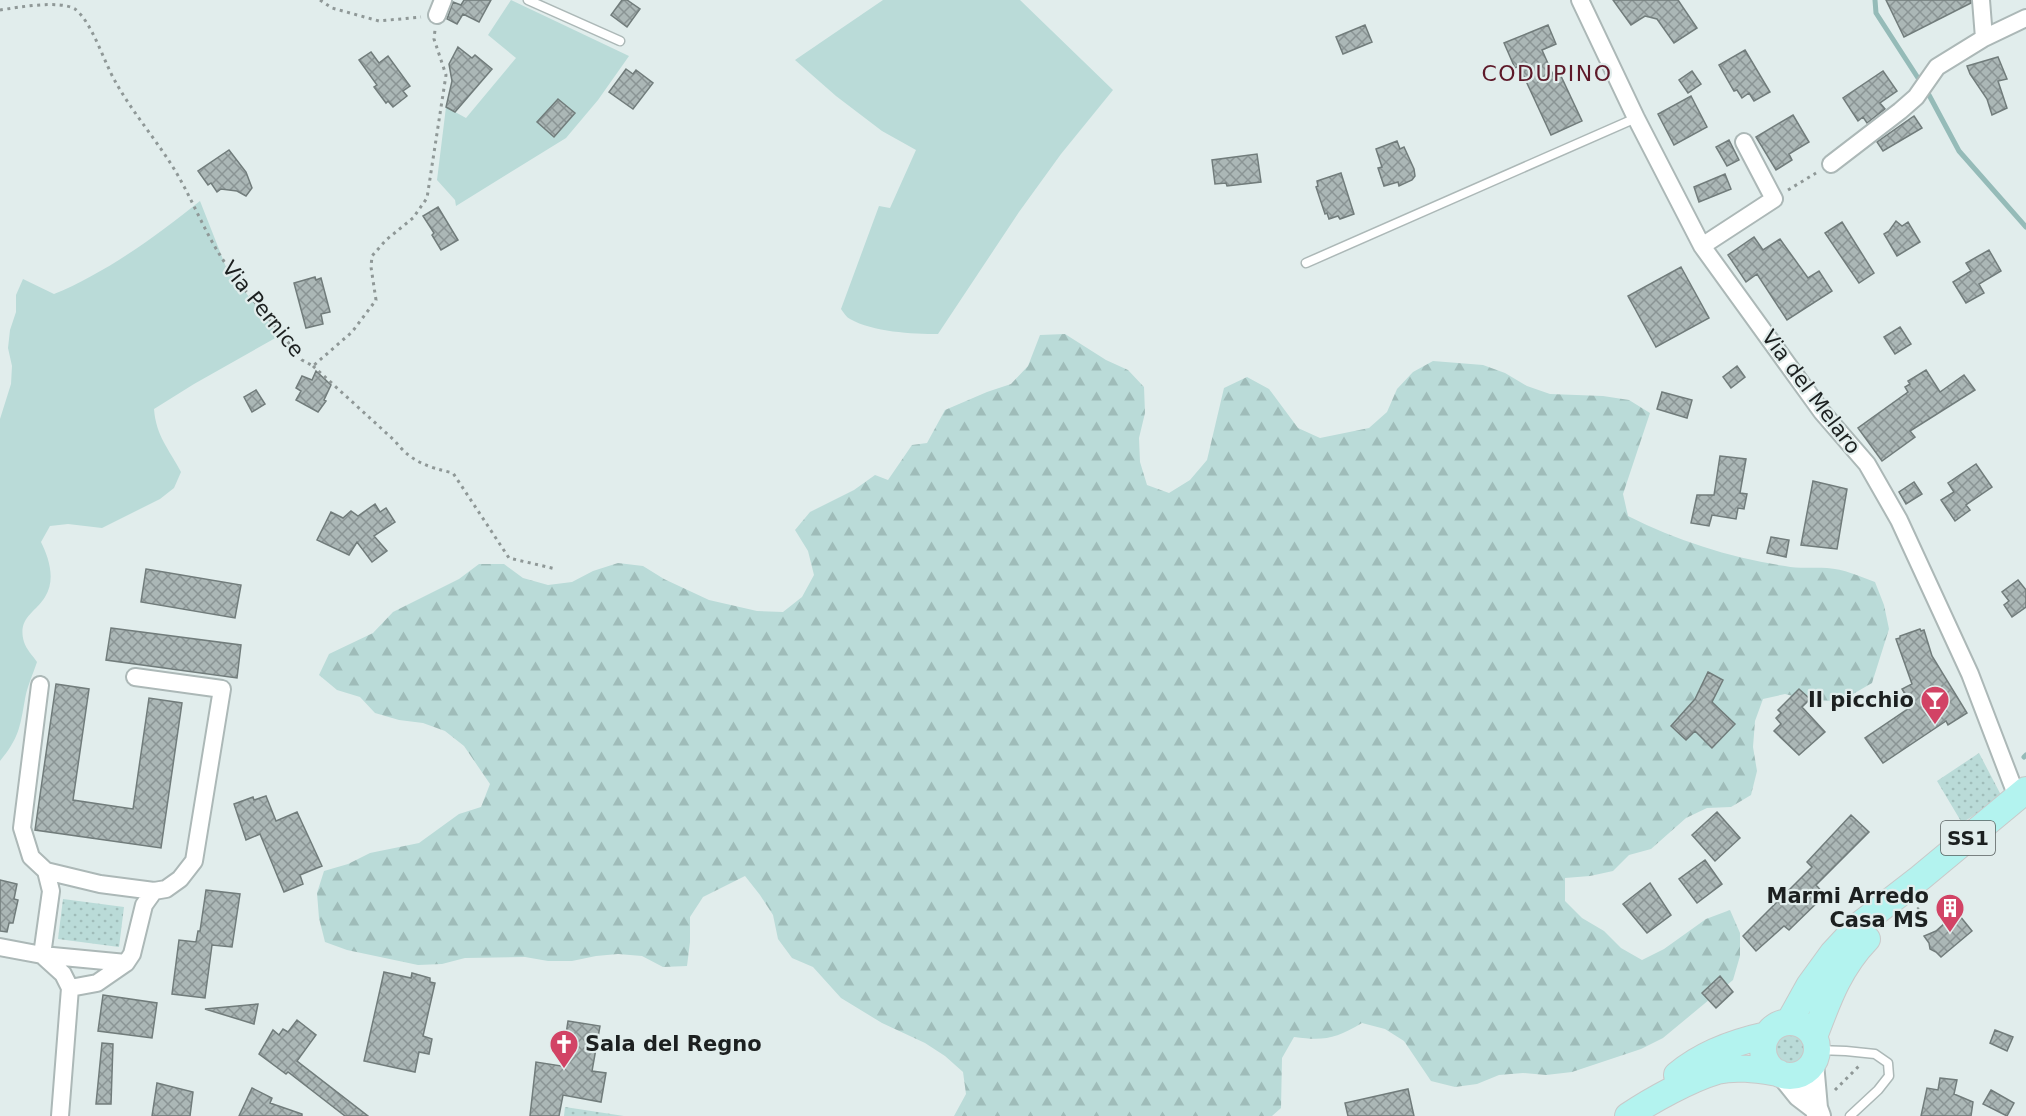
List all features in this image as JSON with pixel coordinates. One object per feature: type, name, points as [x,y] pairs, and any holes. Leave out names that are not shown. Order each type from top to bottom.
[{"type":"main road","name":"SS1","points":[[1920,878],[2021,794]]},
{"type":"main road","points":[[1789,1022],[1809,986],[1833,953],[1858,926],[1920,878]]},
{"type":"main road","points":[[1630,1115],[1678,1088],[1718,1071],[1745,1068],[1796,1075],[1808,1069],[1835,982],[1857,949],[1886,920],[1920,878]]},
{"type":"main road","points":[[1630,1115],[1683,1070],[1737,1042],[1767,1035],[1780,1024],[1789,1022],[1804,1026],[1814,1050]]},
{"type":"main road","points":[[1767,1035],[1764,1053],[1771,1068],[1781,1074]]},
{"type":"street","name":"Via del Melaro","points":[[1580,0],[1636,118],[1702,246],[1822,412],[1867,464],[1899,520],[1970,674],[2021,794]]},
{"type":"street","points":[[1981,0],[1984,38]]},
{"type":"street","points":[[1831,164],[1916,97],[1937,67],[1984,38],[2026,18]]},
{"type":"street","points":[[1702,246],[1774,199],[1744,142]]},
{"type":"street","points":[[40,685],[22,828],[31,857],[46,871],[100,884],[154,891],[165,889],[180,879],[194,861],[222,689],[135,676]]},
{"type":"street","points":[[42,956],[51,891],[46,871]]},
{"type":"street","points":[[70,988],[97,983],[126,963],[132,954],[144,905],[154,891]]},
{"type":"street","points":[[0,947],[42,956],[126,963]]},
{"type":"street","points":[[42,956],[63,974],[70,988],[60,1116]]},
{"type":"street","points":[[1814,1050],[1818,1112]]},
{"type":"street","points":[[1781,1074],[1818,1112]]},
{"type":"lane","points":[[528,0],[620,41]]},
{"type":"lane","points":[[1305,263],[1636,118]]},
{"type":"lane","points":[[1814,1050],[1875,1054],[1888,1064],[1889,1076],[1878,1090],[1850,1116]]},
{"type":"path","points":[[320,0],[332,8],[379,21],[440,8]]},
{"type":"path","name":"Via Pernice","points":[[0,10],[50,3],[66,4],[77,10],[96,41],[115,81],[192,199],[222,259],[302,360],[313,366],[352,332],[376,300],[371,267],[372,256],[386,240],[413,218],[427,198],[447,75],[434,39],[440,8]]},
{"type":"path","points":[[1774,199],[1831,164]]},
{"type":"path","points":[[313,366],[395,441],[406,455],[434,468],[453,473],[509,558],[556,569]]},
{"type":"path","points":[[1890,931],[1923,905]]},
{"type":"path","points":[[1818,1112],[1865,1059],[1863,1052]]},
{"type":"green space","points":[[511,0],[629,56],[598,100],[566,138],[456,206],[455,200],[437,180],[446,107],[466,118],[516,58],[488,35]]},
{"type":"green space","points":[[883,0],[1020,0],[1113,90],[1061,154],[1019,212],[938,334],[905,333],[870,327],[849,318],[841,309],[879,206],[890,208],[916,150],[882,131],[836,96],[795,60]]},
{"type":"green space","points":[[200,201],[226,267],[279,336],[154,409],[160,435],[181,472],[174,488],[160,499],[102,528],[68,524],[50,526],[41,542],[47,555],[50,583],[45,597],[25,621],[22,634],[25,645],[37,662],[27,690],[18,732],[0,761],[0,419],[11,384],[12,366],[8,348],[10,330],[16,312],[16,295],[23,279],[54,294],[73,286],[130,253]]},
{"type":"green space","points":[[1065,334],[1106,360],[1128,370],[1144,387],[1145,413],[1139,438],[1140,462],[1147,485],[1169,493],[1190,480],[1207,460],[1224,388],[1247,377],[1269,389],[1298,428],[1320,438],[1369,428],[1387,412],[1397,389],[1413,372],[1433,361],[1483,365],[1550,394],[1603,396],[1629,400],[1650,413],[1623,494],[1628,516],[1685,541],[1725,553],[1790,567],[1839,570],[1875,582],[1884,605],[1889,629],[1872,683],[1853,694],[1832,701],[1809,700],[1785,694],[1763,699],[1755,721],[1753,747],[1757,771],[1751,795],[1731,807],[1707,808],[1686,818],[1651,849],[1629,855],[1613,871],[1565,878],[1565,901],[1582,918],[1604,931],[1621,948],[1642,960],[1664,949],[1706,919],[1730,910],[1740,933],[1740,956],[1733,980],[1663,1038],[1641,1049],[1572,1072],[1546,1075],[1523,1073],[1499,1075],[1477,1084],[1455,1087],[1431,1081],[1404,1041],[1385,1029],[1362,1023],[1329,1038],[1294,1037],[1282,1058],[1281,1108],[1272,1116],[954,1116],[966,1094],[963,1072],[925,1043],[882,1023],[841,998],[813,967],[792,958],[778,939],[773,915],[745,876],[703,897],[690,917],[687,966],[663,967],[642,956],[618,954],[572,961],[548,961],[525,957],[465,958],[442,964],[418,965],[347,950],[325,942],[319,918],[317,893],[324,871],[348,864],[370,853],[419,843],[459,814],[481,807],[490,784],[464,746],[445,731],[423,723],[399,720],[375,713],[360,697],[337,690],[319,675],[329,654],[373,633],[393,612],[459,579],[479,564],[504,564],[523,578],[548,585],[572,582],[593,571],[618,563],[643,566],[664,579],[709,600],[757,611],[783,612],[802,597],[814,575],[808,551],[795,530],[810,512],[854,490],[875,475],[888,480],[912,445],[927,443],[945,410],[1011,384],[1028,366],[1040,335]]},
{"type":"green space","points":[[1979,753],[2002,797],[1962,823],[1937,781]]},
{"type":"green space","points":[[63,899],[124,907],[119,947],[58,939]]},
{"type":"green space","points":[[1790,1027],[1805,1033],[1811,1048],[1805,1063],[1790,1069],[1775,1063],[1769,1048],[1775,1033]]},
{"type":"green space","points":[[565,1107],[624,1116],[564,1116]]},
{"type":"building","points":[[464,0],[491,0],[479,22],[463,14],[457,24],[447,19],[453,2],[461,5]]},
{"type":"building","points":[[622,0],[627,0],[640,9],[627,27],[611,15]]},
{"type":"building","points":[[1613,0],[1678,0],[1697,28],[1674,43],[1657,19],[1645,16],[1631,25]]},
{"type":"building","points":[[1886,0],[1971,0],[1971,3],[1904,37]]},
{"type":"building","points":[[1365,25],[1372,42],[1343,54],[1336,37]]},
{"type":"building","points":[[1548,25],[1556,44],[1542,50],[1554,77],[1560,74],[1582,121],[1551,135],[1519,66],[1515,68],[1504,43]]},
{"type":"building","points":[[458,47],[472,58],[475,55],[492,69],[455,112],[446,107],[452,81],[449,64]]},
{"type":"building","points":[[1745,50],[1770,92],[1754,101],[1749,93],[1742,98],[1737,90],[1734,91],[1719,65]]},
{"type":"building","points":[[371,52],[379,63],[388,56],[410,86],[403,91],[407,96],[393,107],[388,101],[386,103],[374,87],[377,85],[359,60]]},
{"type":"building","points":[[1998,57],[2007,79],[1998,81],[2007,108],[1992,115],[1987,99],[1967,66]]},
{"type":"building","points":[[626,69],[633,74],[636,70],[653,83],[633,109],[609,92]]},
{"type":"building","points":[[1692,71],[1701,84],[1688,93],[1679,80]]},
{"type":"building","points":[[1883,71],[1897,91],[1880,103],[1885,109],[1867,123],[1863,117],[1858,121],[1843,98]]},
{"type":"building","points":[[1691,96],[1707,127],[1674,145],[1658,114]]},
{"type":"building","points":[[558,99],[575,113],[554,137],[537,122]]},
{"type":"building","points":[[1793,115],[1809,142],[1789,154],[1792,160],[1776,170],[1756,137]]},
{"type":"building","points":[[1914,116],[1922,128],[1883,151],[1877,142]]},
{"type":"building","points":[[1729,140],[1739,160],[1727,166],[1716,147]]},
{"type":"building","points":[[1397,141],[1400,149],[1404,147],[1415,176],[1412,180],[1399,186],[1398,182],[1384,186],[1378,168],[1382,167],[1376,149]]},
{"type":"building","points":[[229,150],[246,172],[252,188],[246,196],[237,191],[221,189],[217,192],[211,183],[208,185],[198,171]]},
{"type":"building","points":[[1257,154],[1261,182],[1227,186],[1226,183],[1215,184],[1212,160]]},
{"type":"building","points":[[1341,173],[1354,214],[1340,219],[1338,216],[1329,219],[1327,213],[1325,214],[1316,187],[1318,186],[1317,181]]},
{"type":"building","points":[[1725,174],[1731,189],[1699,202],[1694,187]]},
{"type":"building","points":[[438,207],[458,240],[441,250],[423,216]]},
{"type":"building","points":[[1896,221],[1902,226],[1908,222],[1920,242],[1897,256],[1884,234]]},
{"type":"building","points":[[1842,222],[1874,273],[1859,283],[1825,233]]},
{"type":"building","points":[[1754,237],[1763,250],[1780,239],[1808,278],[1819,271],[1832,291],[1787,320],[1757,274],[1746,282],[1728,255]]},
{"type":"building","points":[[1989,250],[2001,271],[1979,284],[1984,293],[1966,303],[1953,282],[1971,271],[1966,263]]},
{"type":"building","points":[[1681,267],[1709,318],[1656,347],[1628,296]]},
{"type":"building","points":[[315,277],[316,280],[321,278],[330,312],[321,314],[323,324],[306,328],[294,283]]},
{"type":"building","points":[[1900,327],[1911,344],[1895,354],[1884,337]]},
{"type":"building","points":[[1737,366],[1745,377],[1731,388],[1723,377]]},
{"type":"building","points":[[1926,370],[1940,392],[1964,375],[1975,390],[1910,431],[1915,437],[1882,461],[1858,428],[1908,392],[1905,387],[1910,384],[1908,381]]},
{"type":"building","points":[[316,371],[331,385],[324,400],[326,401],[318,412],[296,400],[301,391],[296,388],[302,376],[312,380]]},
{"type":"building","points":[[256,390],[265,404],[252,412],[244,397]]},
{"type":"building","points":[[1662,392],[1692,400],[1687,418],[1657,409]]},
{"type":"building","points":[[1720,456],[1746,459],[1740,493],[1747,494],[1744,509],[1738,508],[1736,519],[1712,515],[1709,526],[1691,523],[1697,495],[1714,495]]},
{"type":"building","points":[[1976,464],[1992,487],[1966,505],[1970,510],[1955,521],[1941,500],[1954,492],[1948,483]]},
{"type":"building","points":[[1813,481],[1847,489],[1837,549],[1801,545]]},
{"type":"building","points":[[1914,482],[1922,494],[1906,504],[1899,492]]},
{"type":"building","points":[[375,504],[380,512],[386,508],[395,522],[374,536],[387,551],[372,562],[357,542],[349,555],[317,540],[331,512],[343,518],[351,511],[358,516]]},
{"type":"building","points":[[1771,537],[1789,540],[1786,557],[1767,553]]},
{"type":"building","points":[[146,569],[241,585],[235,618],[141,602]]},
{"type":"building","points":[[2018,580],[2026,590],[2026,607],[2012,617],[2004,605],[2009,601],[2002,592]]},
{"type":"building","points":[[111,628],[241,645],[237,678],[106,660]]},
{"type":"building","points":[[1920,629],[1924,630],[1932,656],[1967,713],[1948,725],[1946,721],[1883,763],[1865,738],[1912,706],[1902,689],[1912,684],[1896,639]]},
{"type":"building","points":[[1708,672],[1723,680],[1712,702],[1735,724],[1712,748],[1695,731],[1686,740],[1671,726],[1695,699]]},
{"type":"building","points":[[56,684],[89,689],[73,800],[106,805],[133,809],[149,698],[182,703],[161,848],[35,830]]},
{"type":"building","points":[[1799,689],[1810,699],[1802,707],[1825,732],[1799,755],[1774,731],[1781,724],[1776,718],[1781,713],[1778,710]]},
{"type":"building","points":[[266,796],[276,821],[297,812],[322,866],[300,875],[303,884],[284,892],[260,834],[246,840],[234,804],[253,797],[254,800]]},
{"type":"building","points":[[1717,812],[1740,838],[1715,861],[1692,835]]},
{"type":"building","points":[[1851,815],[1869,832],[1816,885],[1825,895],[1789,930],[1784,926],[1756,951],[1743,936],[1812,867],[1807,862]]},
{"type":"building","points":[[1705,860],[1722,884],[1697,903],[1679,879]]},
{"type":"building","points":[[0,880],[17,884],[14,899],[18,900],[13,923],[9,923],[7,932],[0,931]]},
{"type":"building","points":[[1650,883],[1671,915],[1647,933],[1623,904]]},
{"type":"building","points":[[206,890],[240,894],[232,947],[212,945],[205,998],[172,994],[179,940],[196,942],[198,931],[200,931]]},
{"type":"building","name":"Marmi Arredo Casa MS","points":[[1955,910],[1972,931],[1941,957],[1930,949],[1924,936],[1936,931]]},
{"type":"building","points":[[384,972],[411,978],[412,973],[430,978],[430,982],[435,983],[423,1036],[432,1039],[429,1054],[419,1052],[415,1072],[364,1061]]},
{"type":"building","points":[[1720,976],[1733,992],[1716,1008],[1702,993]]},
{"type":"building","points":[[103,995],[157,1003],[152,1038],[98,1031]]},
{"type":"building","points":[[258,1004],[254,1024],[205,1009]]},
{"type":"building","points":[[297,1020],[316,1035],[297,1061],[368,1116],[345,1116],[288,1072],[286,1074],[259,1054],[273,1030],[279,1035],[283,1029],[288,1032]]},
{"type":"building","name":"Sala del Regno","points":[[568,1021],[600,1026],[592,1071],[606,1073],[601,1102],[563,1095],[559,1116],[530,1116],[536,1062],[561,1066]]},
{"type":"building","points":[[1995,1030],[2013,1037],[2007,1051],[1990,1043]]},
{"type":"building","points":[[102,1043],[113,1044],[111,1104],[96,1104]]},
{"type":"building","points":[[1940,1078],[1957,1080],[1954,1094],[1973,1102],[1971,1116],[1921,1116],[1927,1088],[1938,1090]]},
{"type":"building","points":[[157,1083],[193,1092],[190,1116],[152,1116]]},
{"type":"building","points":[[252,1088],[272,1098],[270,1103],[302,1114],[302,1116],[239,1116]]},
{"type":"building","points":[[1408,1089],[1414,1116],[1348,1116],[1345,1103]]},
{"type":"building","points":[[1991,1090],[2014,1103],[2007,1116],[1983,1104]]},
{"type":"waterway","points":[[1875,0],[1876,13],[1929,95],[1959,151],[2026,227]]},
{"type":"place","name":"Il picchio","points":[[1935,726]]},
{"type":"place","name":"Marmi Arredo Casa MS","points":[[1950,934]]},
{"type":"place","name":"Sala del Regno","points":[[564,1070]]},
{"type":"district","name":"CODUPINO","points":[[1547,73]]}]
